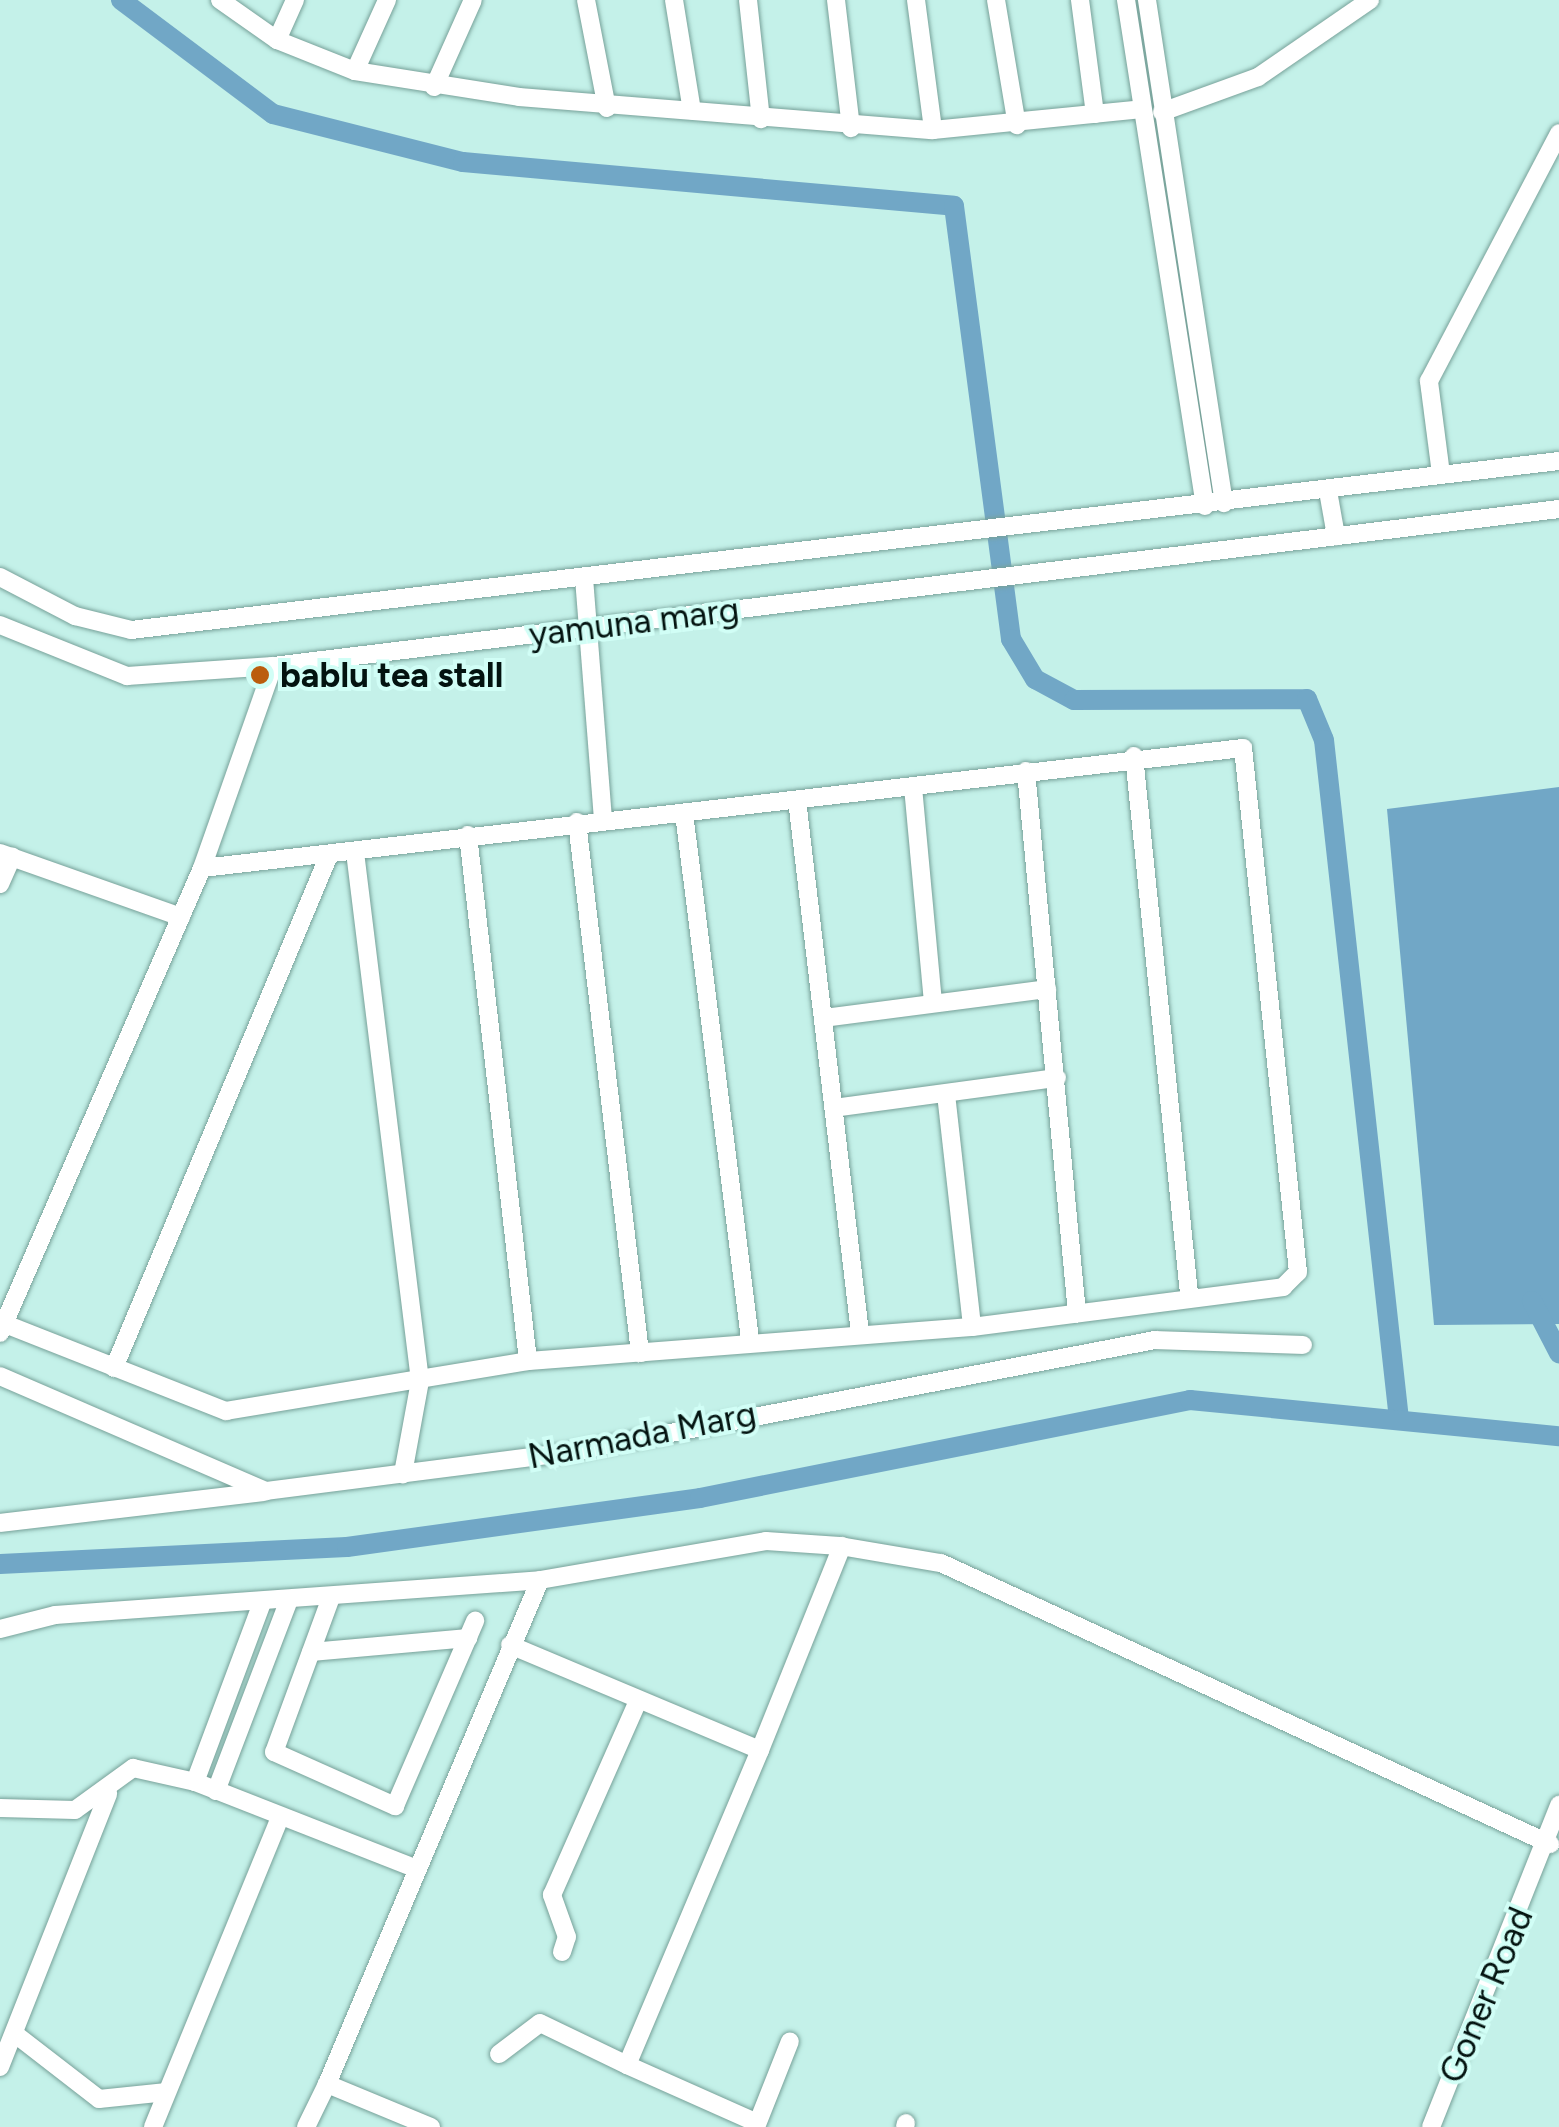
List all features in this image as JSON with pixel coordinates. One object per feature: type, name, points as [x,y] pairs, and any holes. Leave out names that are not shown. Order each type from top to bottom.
[{"type":"street","points":[[220,0],[277,40],[355,71],[434,87],[607,108],[692,110],[851,128],[933,130],[1152,110],[1258,77],[1370,0]]},
{"type":"street","points":[[277,40],[295,0]]},
{"type":"street","points":[[355,71],[387,0]]},
{"type":"street","points":[[434,87],[473,0]]},
{"type":"street","points":[[586,0],[607,108]]},
{"type":"street","points":[[674,0],[692,110]]},
{"type":"street","points":[[748,0],[762,120]]},
{"type":"street","points":[[836,0],[851,128]]},
{"type":"street","points":[[916,0],[933,130]]},
{"type":"street","points":[[996,0],[1016,125]]},
{"type":"street","points":[[1080,0],[1095,114]]},
{"type":"street","points":[[1126,0],[1152,110],[1224,503]]},
{"type":"street","points":[[1147,0],[1152,110],[1205,506]]},
{"type":"street","points":[[1441,474],[1429,381],[1559,133]]},
{"type":"street","name":"yamuna marg","points":[[0,577],[75,616],[131,630],[973,534],[1559,461]]},
{"type":"street","points":[[1328,491],[1336,536]]},
{"type":"street","name":"yamuna marg","points":[[0,625],[127,676],[273,666],[1559,510]]},
{"type":"street","points":[[584,578],[592,627],[603,820]]},
{"type":"street","points":[[202,868],[354,852],[468,834],[798,800],[1134,756],[1243,748],[1256,816],[1300,1262],[1283,1287],[1188,1294],[1077,1314],[972,1327],[750,1339],[528,1361],[226,1410],[2,1328],[202,868],[273,666]]},
{"type":"street","points":[[1134,756],[1188,1294]]},
{"type":"street","points":[[1026,770],[1077,1314]]},
{"type":"street","points":[[913,786],[934,1003]]},
{"type":"street","points":[[798,800],[860,1333]]},
{"type":"street","points":[[684,813],[750,1339]]},
{"type":"street","points":[[577,822],[640,1352]]},
{"type":"street","points":[[468,834],[528,1361]]},
{"type":"street","points":[[354,852],[420,1381],[403,1474]]},
{"type":"street","points":[[0,884],[6,855],[181,917]]},
{"type":"street","points":[[114,1368],[329,855]]},
{"type":"street","points":[[824,1018],[1046,989]]},
{"type":"street","points":[[834,1108],[1057,1078]]},
{"type":"street","points":[[946,1094],[972,1327]]},
{"type":"street","name":"Narmada Marg","points":[[0,1523],[577,1451],[1155,1340],[1303,1346]]},
{"type":"street","points":[[0,1376],[266,1491]]},
{"type":"street","points":[[0,1629],[54,1615],[330,1600],[540,1580],[766,1541],[842,1546],[942,1563],[1550,1844]]},
{"type":"street","points":[[626,2065],[842,1546]]},
{"type":"street","points":[[306,2127],[540,1580]]},
{"type":"street","points":[[311,1652],[471,1630],[395,1806],[274,1752],[330,1600]]},
{"type":"street","points":[[216,1791],[288,1602]]},
{"type":"street","points":[[194,1782],[262,1604]]},
{"type":"street","points":[[510,1644],[760,1750]]},
{"type":"street","points":[[562,1952],[567,1937],[552,1895],[638,1701]]},
{"type":"street","points":[[0,1808],[74,1810],[108,1794],[134,1768],[194,1782],[414,1868]]},
{"type":"street","points":[[0,2067],[108,1794]]},
{"type":"street","name":"Goner Road","points":[[1431,2127],[1550,1844],[1559,1806]]},
{"type":"street","points":[[153,2127],[280,1817]]},
{"type":"street","points":[[499,2054],[540,2023],[756,2125],[790,2041]]},
{"type":"street","points":[[14,2034],[99,2099],[167,2092]]},
{"type":"street","points":[[326,2084],[431,2127]]},
{"type":"water","points":[[1559,787],[1559,1324],[1434,1325],[1387,809]]},
{"type":"waterway","points":[[121,0],[273,114],[463,162],[954,206],[1011,639],[1035,679],[1074,700],[1307,699],[1324,740],[1399,1419]]},
{"type":"waterway","points":[[1532,1301],[1559,1353]]},
{"type":"waterway","points":[[0,1564],[347,1547],[700,1498],[1190,1400],[1559,1436]]},
{"type":"place","name":"bablu tea stall","points":[[260,675]]}]
